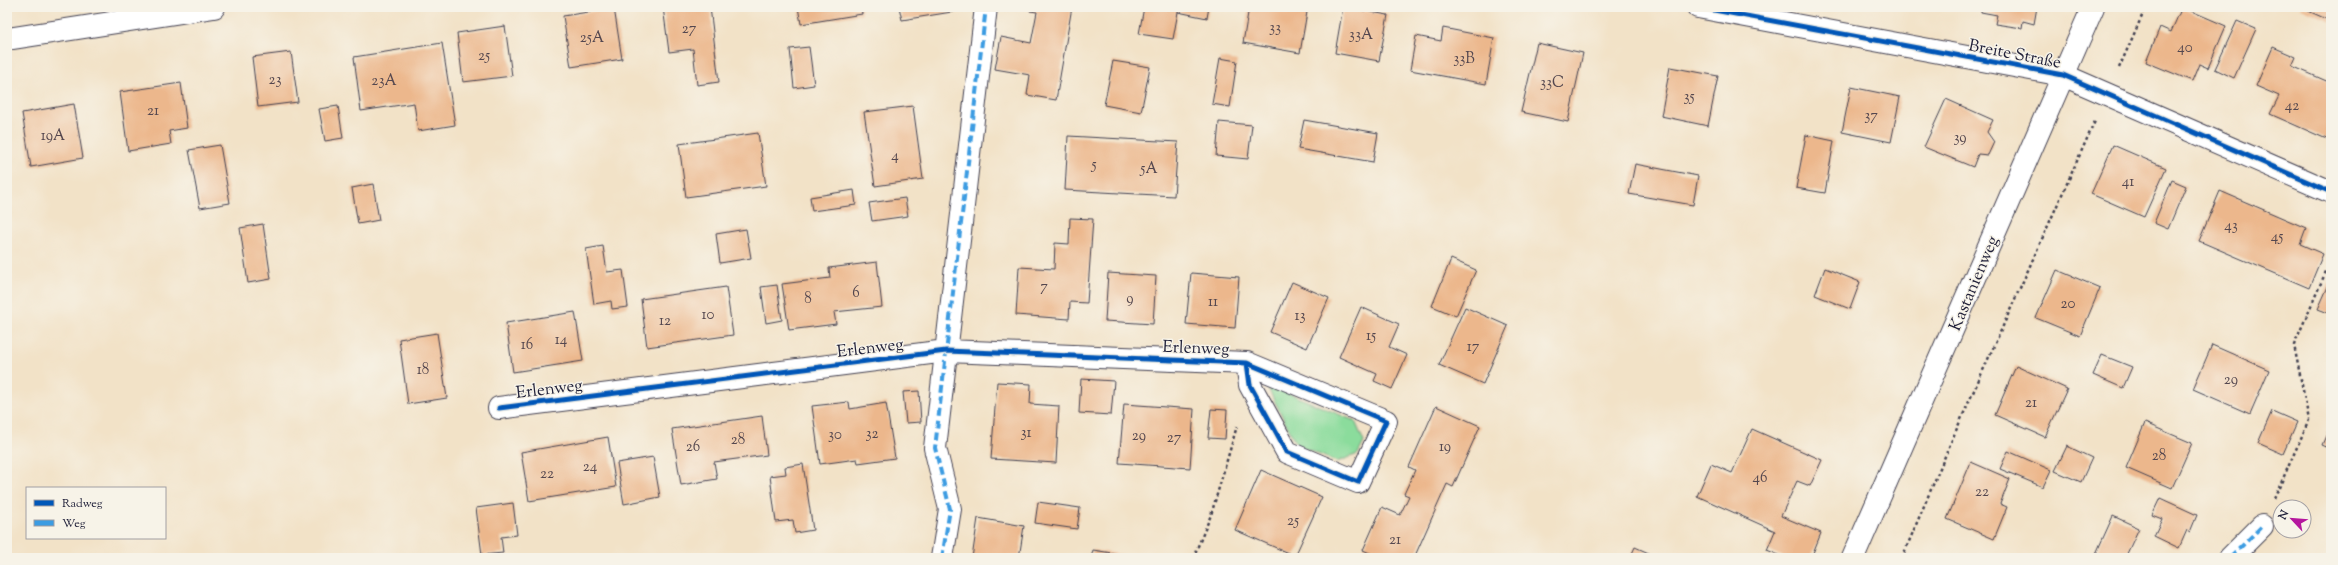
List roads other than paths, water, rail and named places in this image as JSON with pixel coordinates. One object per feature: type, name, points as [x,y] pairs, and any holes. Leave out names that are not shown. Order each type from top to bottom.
[{"type":"street","points":[[7,39],[214,7]]},
{"type":"street","points":[[942,558],[950,509],[935,448],[986,7]]},
{"type":"street","name":"Breite Straße","points":[[1698,7],[2063,75],[2331,192]]},
{"type":"street","name":"Kastanienweg","points":[[1853,558],[2093,7]]},
{"type":"street","name":"Erlenweg","points":[[499,408],[946,351],[1247,363],[1386,421],[1358,482],[1287,452],[1250,385],[1247,363]]},
{"type":"street","points":[[2230,558],[2262,526]]}]
